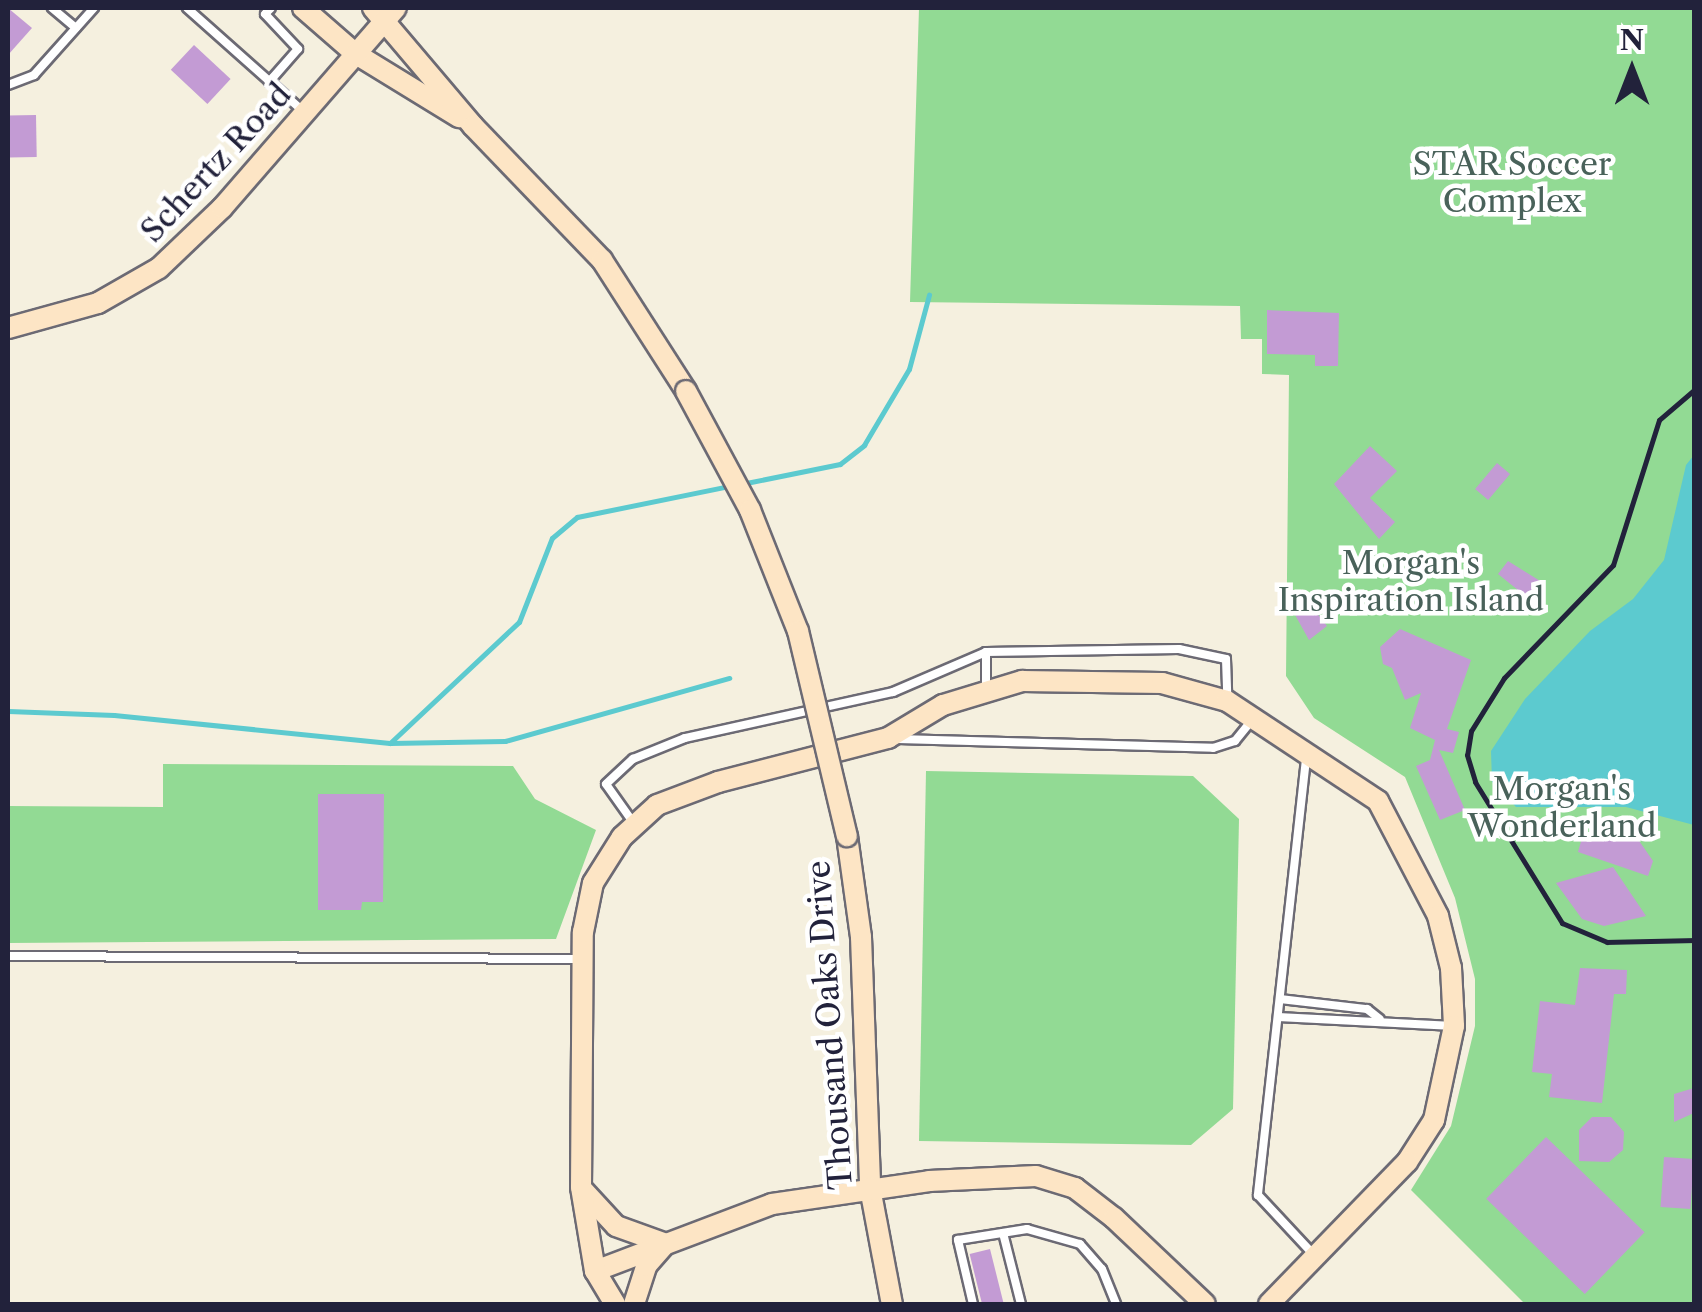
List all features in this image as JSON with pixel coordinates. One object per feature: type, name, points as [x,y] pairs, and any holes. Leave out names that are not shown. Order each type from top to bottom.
[{"type":"street","name":"Thousand Oaks Drive","points":[[303,8],[356,54],[473,126]]},
{"type":"street","name":"Thousand Oaks Drive","points":[[385,12],[473,126],[602,260],[686,390],[750,510],[798,631],[847,836],[861,937],[870,1188],[892,1304]]},
{"type":"street","name":"Schertz Road","points":[[8,328],[98,304],[159,268],[305,113],[356,54],[385,12]]},
{"type":"street","points":[[615,1304],[595,1271],[581,1187],[583,959],[593,883],[635,825],[657,805],[718,782],[888,738],[944,705],[1022,681],[1162,683],[1226,701],[1307,750],[1378,801],[1396,828],[1438,916],[1451,968],[1454,1026],[1434,1120],[1407,1162],[1269,1304]]},
{"type":"street","points":[[595,1271],[772,1204],[870,1188],[1036,1176],[1075,1188],[1205,1304]]},
{"type":"street","points":[[581,1187],[616,1226],[666,1244]]},
{"type":"street","points":[[634,1304],[646,1266],[666,1244]]},
{"type":"lane","points":[[52,8],[76,28]]},
{"type":"lane","points":[[8,85],[34,74],[94,8]]},
{"type":"lane","points":[[187,8],[305,113]]},
{"type":"lane","points":[[269,82],[298,49],[265,14],[271,8]]},
{"type":"lane","points":[[635,825],[606,784],[633,759],[685,738],[894,692],[986,652],[1179,649],[1226,659],[1226,701]]},
{"type":"lane","points":[[986,652],[986,690]]},
{"type":"lane","points":[[888,738],[953,746],[1213,748],[1234,741],[1254,717]]},
{"type":"lane","points":[[1307,750],[1258,1195],[1316,1257]]},
{"type":"lane","points":[[8,956],[583,959]]},
{"type":"lane","points":[[1280,999],[1368,1009],[1380,1019]]},
{"type":"lane","points":[[1278,1017],[1364,1026],[1380,1019],[1454,1026]]},
{"type":"lane","points":[[973,1304],[958,1240],[1003,1232],[1053,1231],[1080,1244],[1102,1269],[1116,1304]]},
{"type":"lane","points":[[1003,1232],[1021,1304]]},
{"type":"green space","points":[[919,8],[1694,8],[1694,1304],[1525,1304],[1411,1190],[1451,1126],[1475,1026],[1475,979],[1455,898],[1405,777],[1314,718],[1286,676],[1289,375],[1262,374],[1262,339],[1241,339],[1240,306],[910,302]]},
{"type":"green space","points":[[163,764],[513,766],[535,799],[596,830],[556,939],[8,943],[8,806],[163,807]]},
{"type":"green space","points":[[926,771],[1193,776],[1239,819],[1233,1109],[1191,1145],[919,1141]]},
{"type":"water","points":[[1694,455],[1694,825],[1626,807],[1516,807],[1492,782],[1491,751],[1525,699],[1590,631],[1633,599],[1664,560],[1686,465]]},
{"type":"building","points":[[8,8],[32,28],[8,55]]},
{"type":"building","points":[[194,45],[231,79],[207,104],[171,70]]},
{"type":"building","points":[[8,115],[36,115],[37,157],[9,157]]},
{"type":"building","points":[[1267,310],[1339,313],[1338,366],[1315,366],[1315,355],[1267,354]]},
{"type":"building","points":[[1370,446],[1397,471],[1370,498],[1395,522],[1379,539],[1334,484]]},
{"type":"building","points":[[1497,463],[1510,474],[1488,500],[1475,489]]},
{"type":"building","points":[[1508,561],[1545,584],[1533,602],[1498,574]]},
{"type":"building","points":[[1302,594],[1327,626],[1309,640],[1289,604]]},
{"type":"building","points":[[1400,629],[1471,660],[1447,729],[1459,732],[1453,753],[1439,750],[1465,810],[1440,820],[1416,766],[1430,760],[1435,740],[1410,728],[1421,693],[1405,700],[1392,668],[1383,664],[1380,647]]},
{"type":"building","points":[[318,794],[384,794],[383,902],[362,902],[361,910],[318,910]]},
{"type":"building","points":[[1616,827],[1633,832],[1653,861],[1648,876],[1578,852],[1582,838]]},
{"type":"building","points":[[1613,867],[1646,916],[1604,926],[1582,919],[1556,883]]},
{"type":"building","points":[[1580,968],[1627,970],[1626,994],[1614,994],[1602,1103],[1549,1097],[1552,1074],[1532,1072],[1540,1001],[1575,1005]]},
{"type":"building","points":[[1694,1088],[1694,1113],[1674,1122],[1674,1094]]},
{"type":"building","points":[[1592,1117],[1611,1117],[1624,1132],[1623,1150],[1609,1162],[1579,1161],[1579,1130]]},
{"type":"building","points":[[1546,1137],[1645,1232],[1585,1294],[1486,1199]]},
{"type":"building","points":[[1664,1157],[1694,1159],[1690,1209],[1661,1207]]},
{"type":"building","points":[[990,1249],[1004,1304],[982,1304],[970,1254]]},
{"type":"waterway","points":[[741,484],[840,464],[864,445],[909,369],[929,295]]},
{"type":"waterway","points":[[390,743],[519,622],[552,538],[577,517],[730,486]]},
{"type":"waterway","points":[[8,711],[114,715],[390,743],[505,741],[729,678]]},
{"type":"railway","points":[[1694,390],[1659,420],[1613,565],[1504,678],[1471,731],[1467,755],[1475,782],[1562,923],[1607,942],[1694,940]]},
{"type":"park label","name":"STAR Soccer Complex","points":[[1512,184]]},
{"type":"park label","name":"Morgan's Inspiration Island","points":[[1411,582]]},
{"type":"park label","name":"Morgan's Wonderland","points":[[1562,808]]}]
